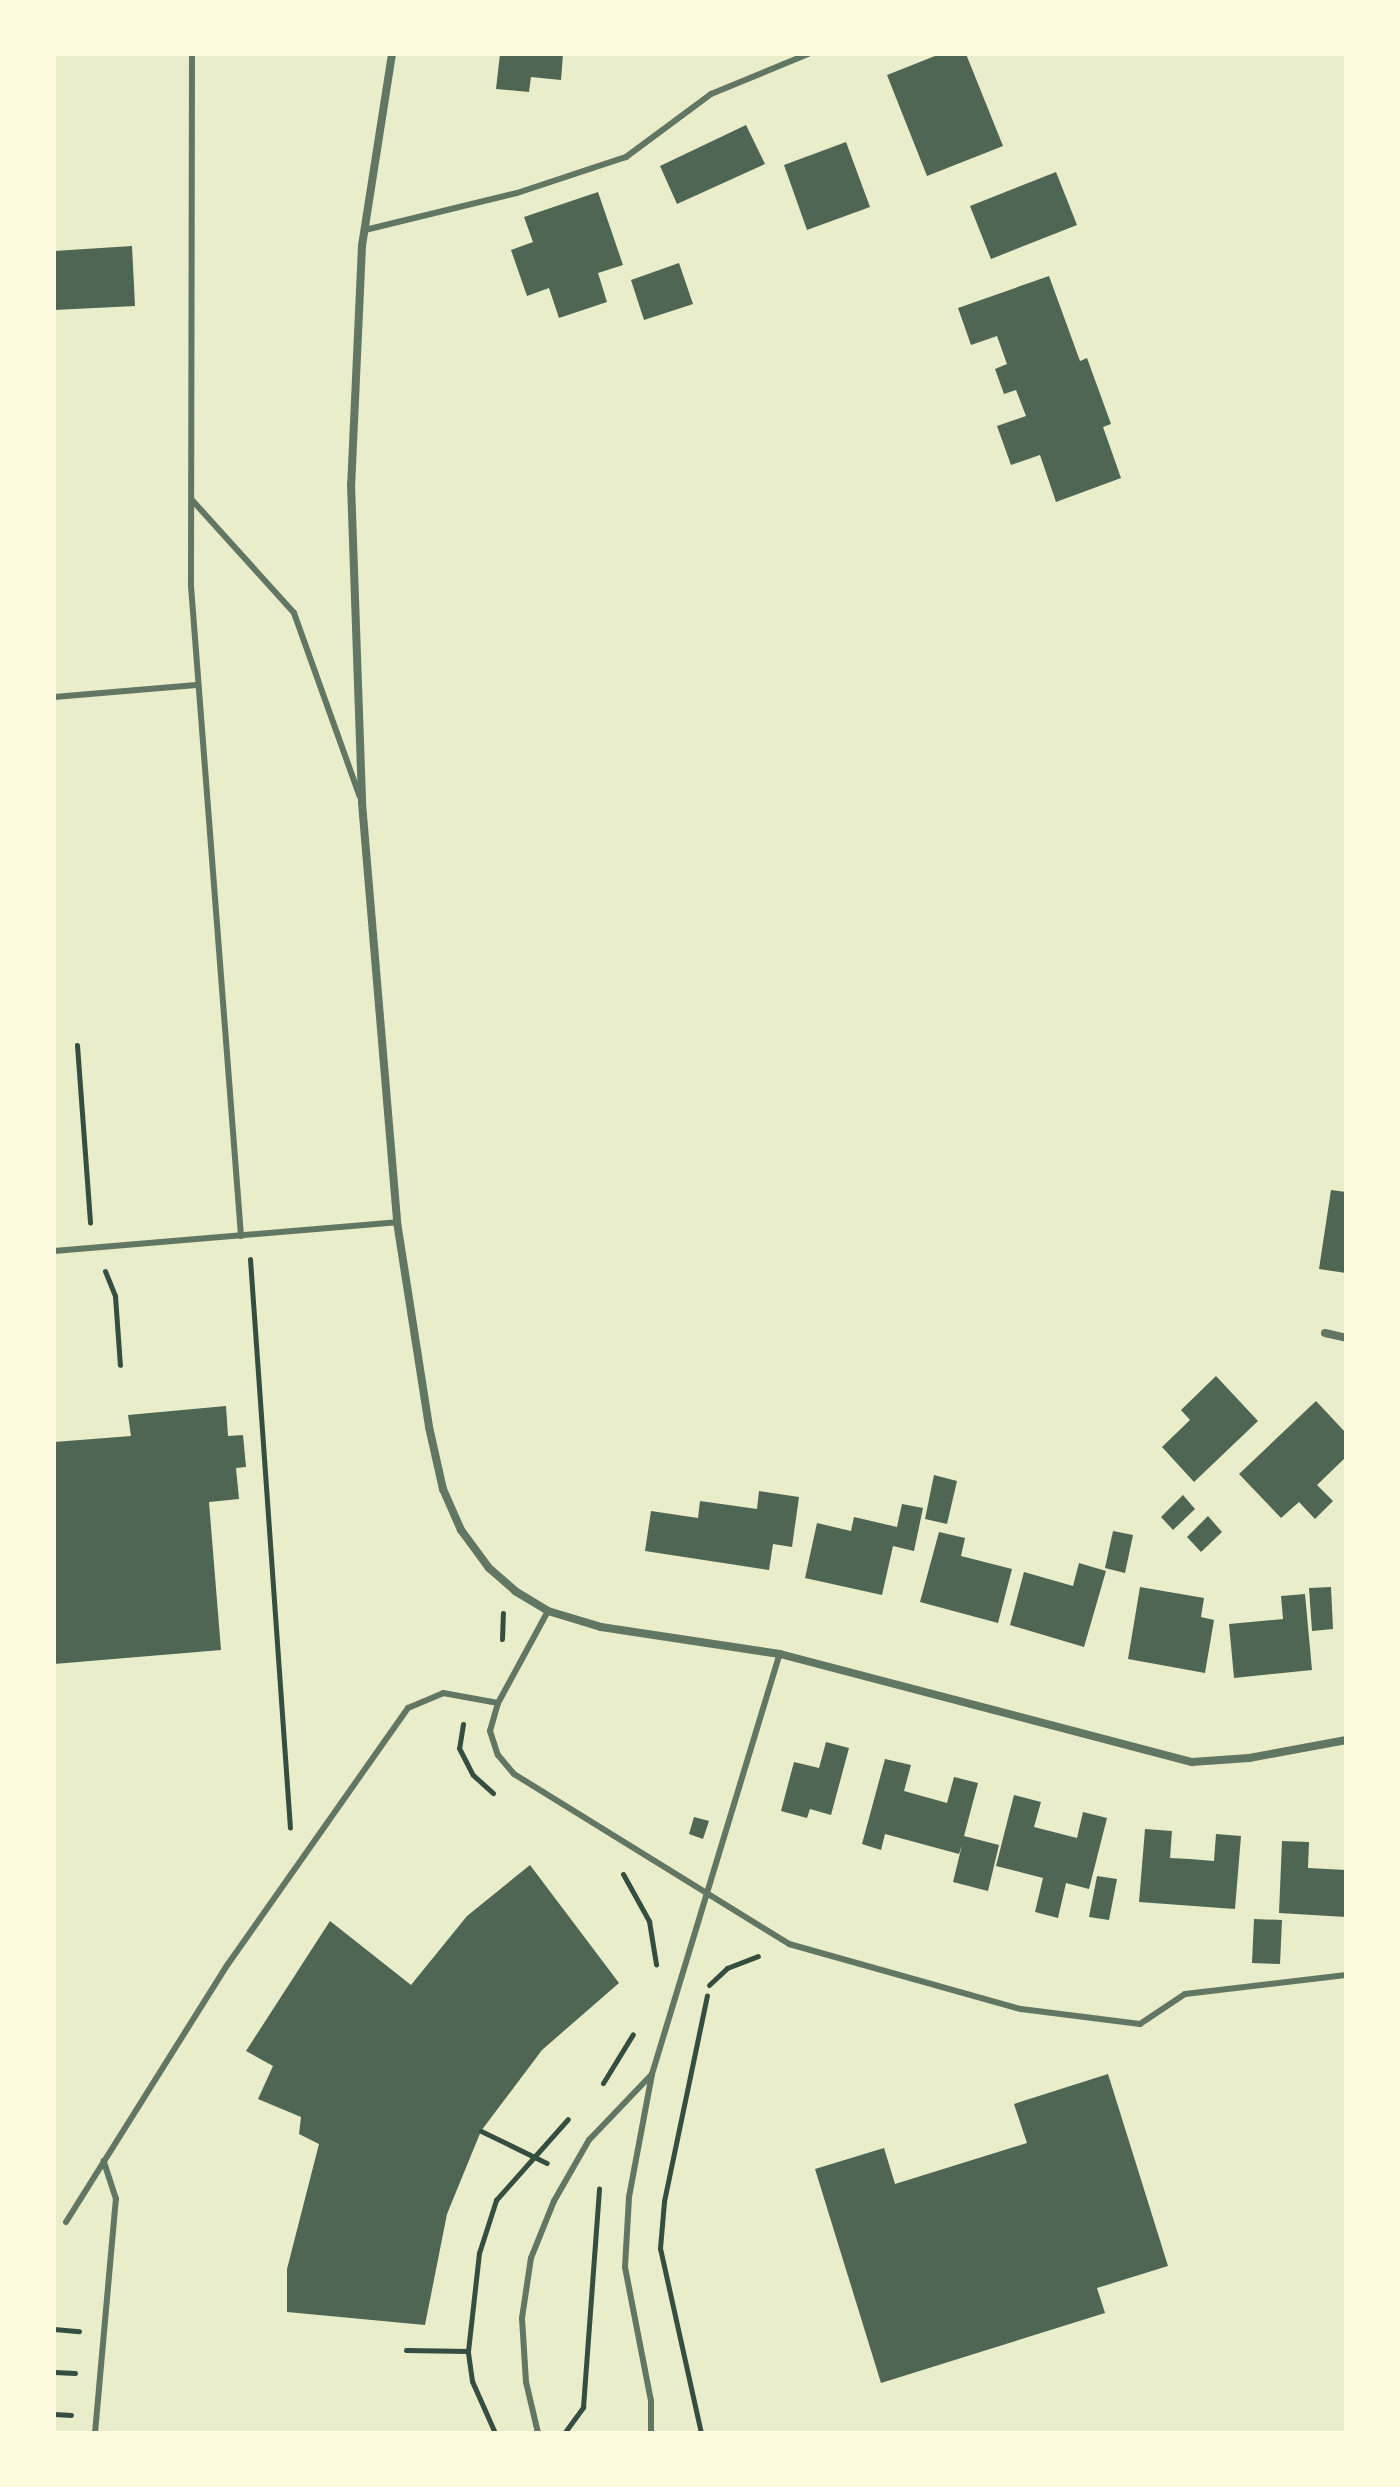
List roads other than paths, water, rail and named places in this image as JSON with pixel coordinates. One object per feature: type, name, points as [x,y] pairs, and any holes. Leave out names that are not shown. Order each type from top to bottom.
[{"type":"street","points":[[392,54],[365,230],[351,484],[362,803],[397,1222],[443,1489],[461,1530],[489,1568],[515,1591],[548,1611],[601,1627],[780,1654],[1192,1762],[1249,1758],[1346,1740]]},
{"type":"street","points":[[1325,1333],[1346,1338]]},
{"type":"lane","points":[[192,54],[192,500],[196,685],[241,1236]]},
{"type":"lane","points":[[365,230],[517,193],[626,157],[711,94],[808,54]]},
{"type":"lane","points":[[192,500],[294,613],[327,717],[362,803]]},
{"type":"lane","points":[[54,697],[196,685]]},
{"type":"lane","points":[[54,1251],[397,1222]]},
{"type":"lane","points":[[548,1611],[498,1703],[490,1731],[498,1755],[514,1774],[789,1944],[1021,2009],[1140,2024],[1185,1994],[1346,1975]]},
{"type":"lane","points":[[651,2433],[651,2401],[625,2267],[624,2235],[652,2074],[709,1896],[780,1654]]},
{"type":"lane","points":[[66,2222],[228,1964],[408,1708],[443,1693],[498,1703]]},
{"type":"lane","points":[[538,2433],[526,2382],[522,2318],[531,2258],[554,2201],[589,2140],[652,2074]]},
{"type":"lane","points":[[95,2433],[116,2199],[104,2161]]}]
